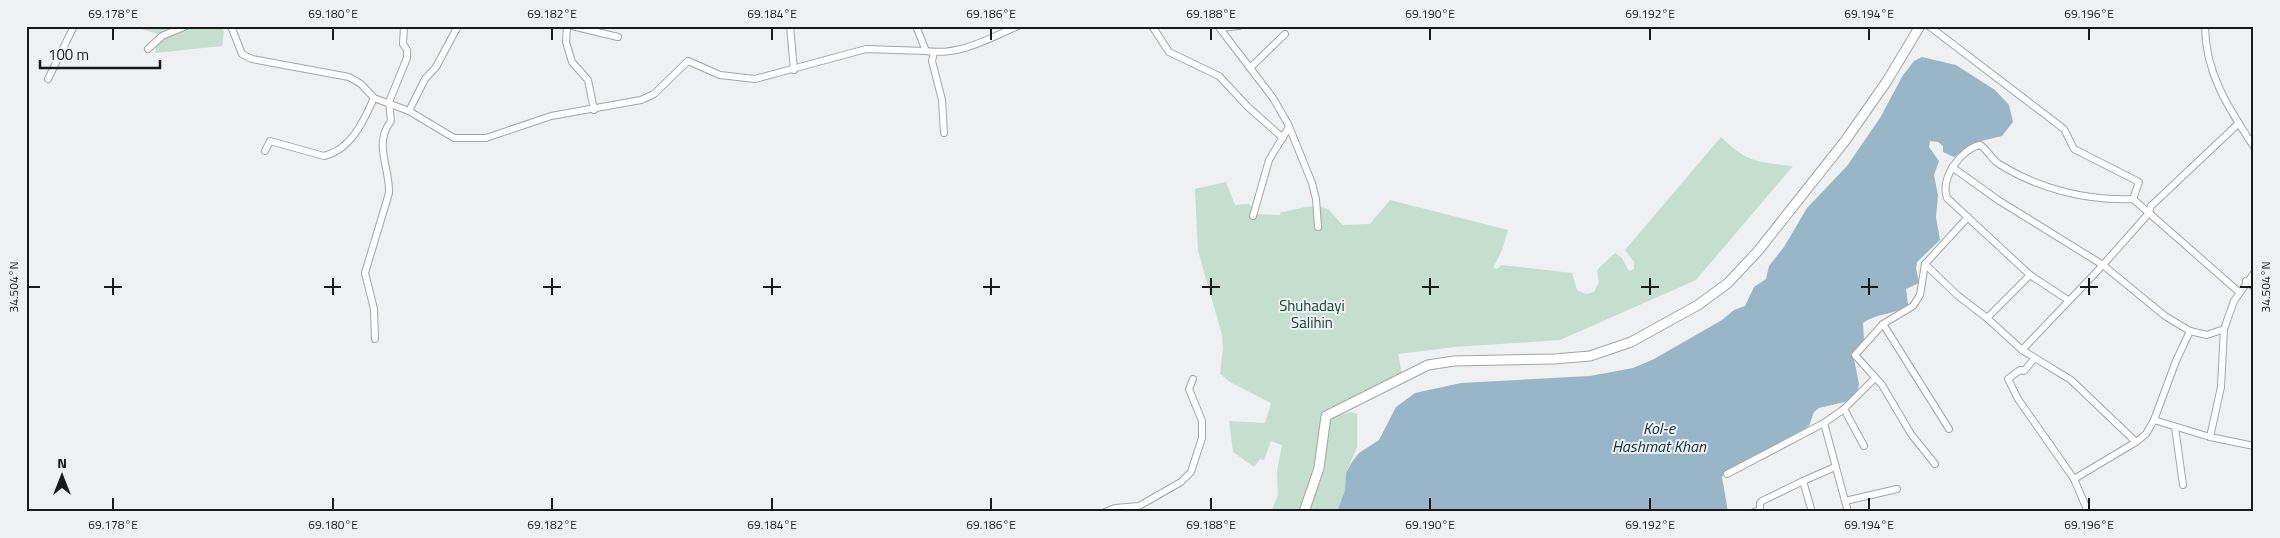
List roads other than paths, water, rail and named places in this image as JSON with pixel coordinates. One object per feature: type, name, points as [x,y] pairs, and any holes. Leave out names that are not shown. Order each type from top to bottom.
[{"type":"street","points":[[48,79],[74,26]]},
{"type":"street","points":[[148,49],[162,36],[186,26]]},
{"type":"street","points":[[231,26],[242,54],[252,59],[349,77],[362,84],[374,98],[409,111],[454,138],[478,139],[497,135],[551,116],[594,110],[641,100],[654,94],[688,61],[720,75],[755,79],[866,49],[956,52],[1018,26]]},
{"type":"street","points":[[375,339],[374,310],[365,273],[390,193],[390,180],[381,142],[384,129],[391,121],[389,102],[407,58],[407,50],[403,44],[404,26]]},
{"type":"street","points":[[409,111],[425,79],[436,68],[458,26]]},
{"type":"street","points":[[567,26],[566,42],[572,62],[588,80],[594,110]]},
{"type":"street","points":[[572,26],[618,37]]},
{"type":"street","points":[[790,26],[794,70]]},
{"type":"street","points":[[916,26],[926,50]]},
{"type":"street","points":[[1152,26],[1169,52],[1219,76],[1248,107],[1284,138]]},
{"type":"street","points":[[1219,27],[1239,26]]},
{"type":"street","points":[[1304,512],[1319,468],[1326,416],[1428,365],[1454,361],[1495,359],[1554,359],[1590,356],[1608,351],[1631,342],[1698,305],[1728,283],[1758,251],[1846,141],[1887,81],[1920,26]]},
{"type":"street","points":[[1929,26],[2064,129],[2074,148],[2139,182],[2133,199]]},
{"type":"street","points":[[2205,26],[2208,60],[2228,110],[2239,123],[2254,147]]},
{"type":"street","points":[[1219,27],[1273,98],[1289,127],[1312,183],[1316,199],[1318,227]]},
{"type":"street","points":[[1250,68],[1285,34]]},
{"type":"street","points":[[934,52],[932,61],[942,100],[944,133]]},
{"type":"street","points":[[265,151],[270,141],[324,156],[331,154],[350,141],[362,124],[374,98]]},
{"type":"street","points":[[2022,350],[2103,265],[2149,213],[2152,206],[2239,123]]},
{"type":"street","points":[[1253,216],[1269,160],[1289,127]]},
{"type":"street","points":[[2068,300],[2030,275],[1947,198],[1945,180],[1952,167],[1971,148],[1980,145],[1998,164],[2041,184],[2077,196],[2110,200],[2133,199],[2239,292]]},
{"type":"street","points":[[1952,167],[1998,200],[2103,265],[2142,300],[2190,331],[2207,334],[2224,329]]},
{"type":"street","points":[[1935,464],[1910,434],[1875,378],[1855,354],[1883,324],[1913,306],[1920,295],[1925,264],[1968,216]]},
{"type":"street","points":[[1925,264],[1957,295],[1987,318],[2022,350],[2071,380],[2136,442]]},
{"type":"street","points":[[2210,437],[2221,387],[2224,329],[2234,301],[2254,273]]},
{"type":"street","points":[[1987,318],[2030,275]]},
{"type":"street","points":[[2246,282],[2254,287]]},
{"type":"street","points":[[1883,324],[1948,429]]},
{"type":"street","points":[[2074,479],[2146,434],[2154,420],[2176,361],[2190,331]]},
{"type":"street","points":[[2034,359],[2024,371],[2020,370],[2008,379],[2018,399],[2074,479],[2086,507]]},
{"type":"street","points":[[1728,474],[1824,423],[1844,409],[1875,378]]},
{"type":"street","points":[[1105,512],[1114,508],[1139,506],[1181,482],[1191,472],[1202,438],[1202,421],[1189,389],[1193,380]]},
{"type":"street","points":[[1844,409],[1864,446]]},
{"type":"street","points":[[2154,420],[2210,437],[2254,446]]},
{"type":"street","points":[[1824,423],[1848,512]]},
{"type":"street","points":[[2175,427],[2183,485]]},
{"type":"street","points":[[1754,512],[1760,510],[1760,502],[1802,481],[1836,467]]},
{"type":"street","points":[[1802,481],[1812,512]]},
{"type":"street","points":[[1845,501],[1897,489]]},
{"type":"water","name":"Kol-e Hashmat Khan","points":[[1922,57],[1956,65],[1995,90],[2009,105],[2013,122],[2002,136],[1973,143],[1954,157],[1943,152],[1943,146],[1938,142],[1930,141],[1929,147],[1939,161],[1934,175],[1938,195],[1936,217],[1940,240],[1917,262],[1916,268],[1919,283],[1906,289],[1908,305],[1863,323],[1864,340],[1853,354],[1859,384],[1857,393],[1849,401],[1819,408],[1814,412],[1809,426],[1783,445],[1746,460],[1725,472],[1722,477],[1728,512],[1337,512],[1345,490],[1346,473],[1352,462],[1359,453],[1379,440],[1396,407],[1415,393],[1461,383],[1590,376],[1633,368],[1654,359],[1722,320],[1734,310],[1745,306],[1754,287],[1766,279],[1769,266],[1784,247],[1807,208],[1847,166],[1880,118],[1903,75],[1914,61]]},
{"type":"park label","name":"Shuhadayi Salihin","points":[[1312,314]]}]
